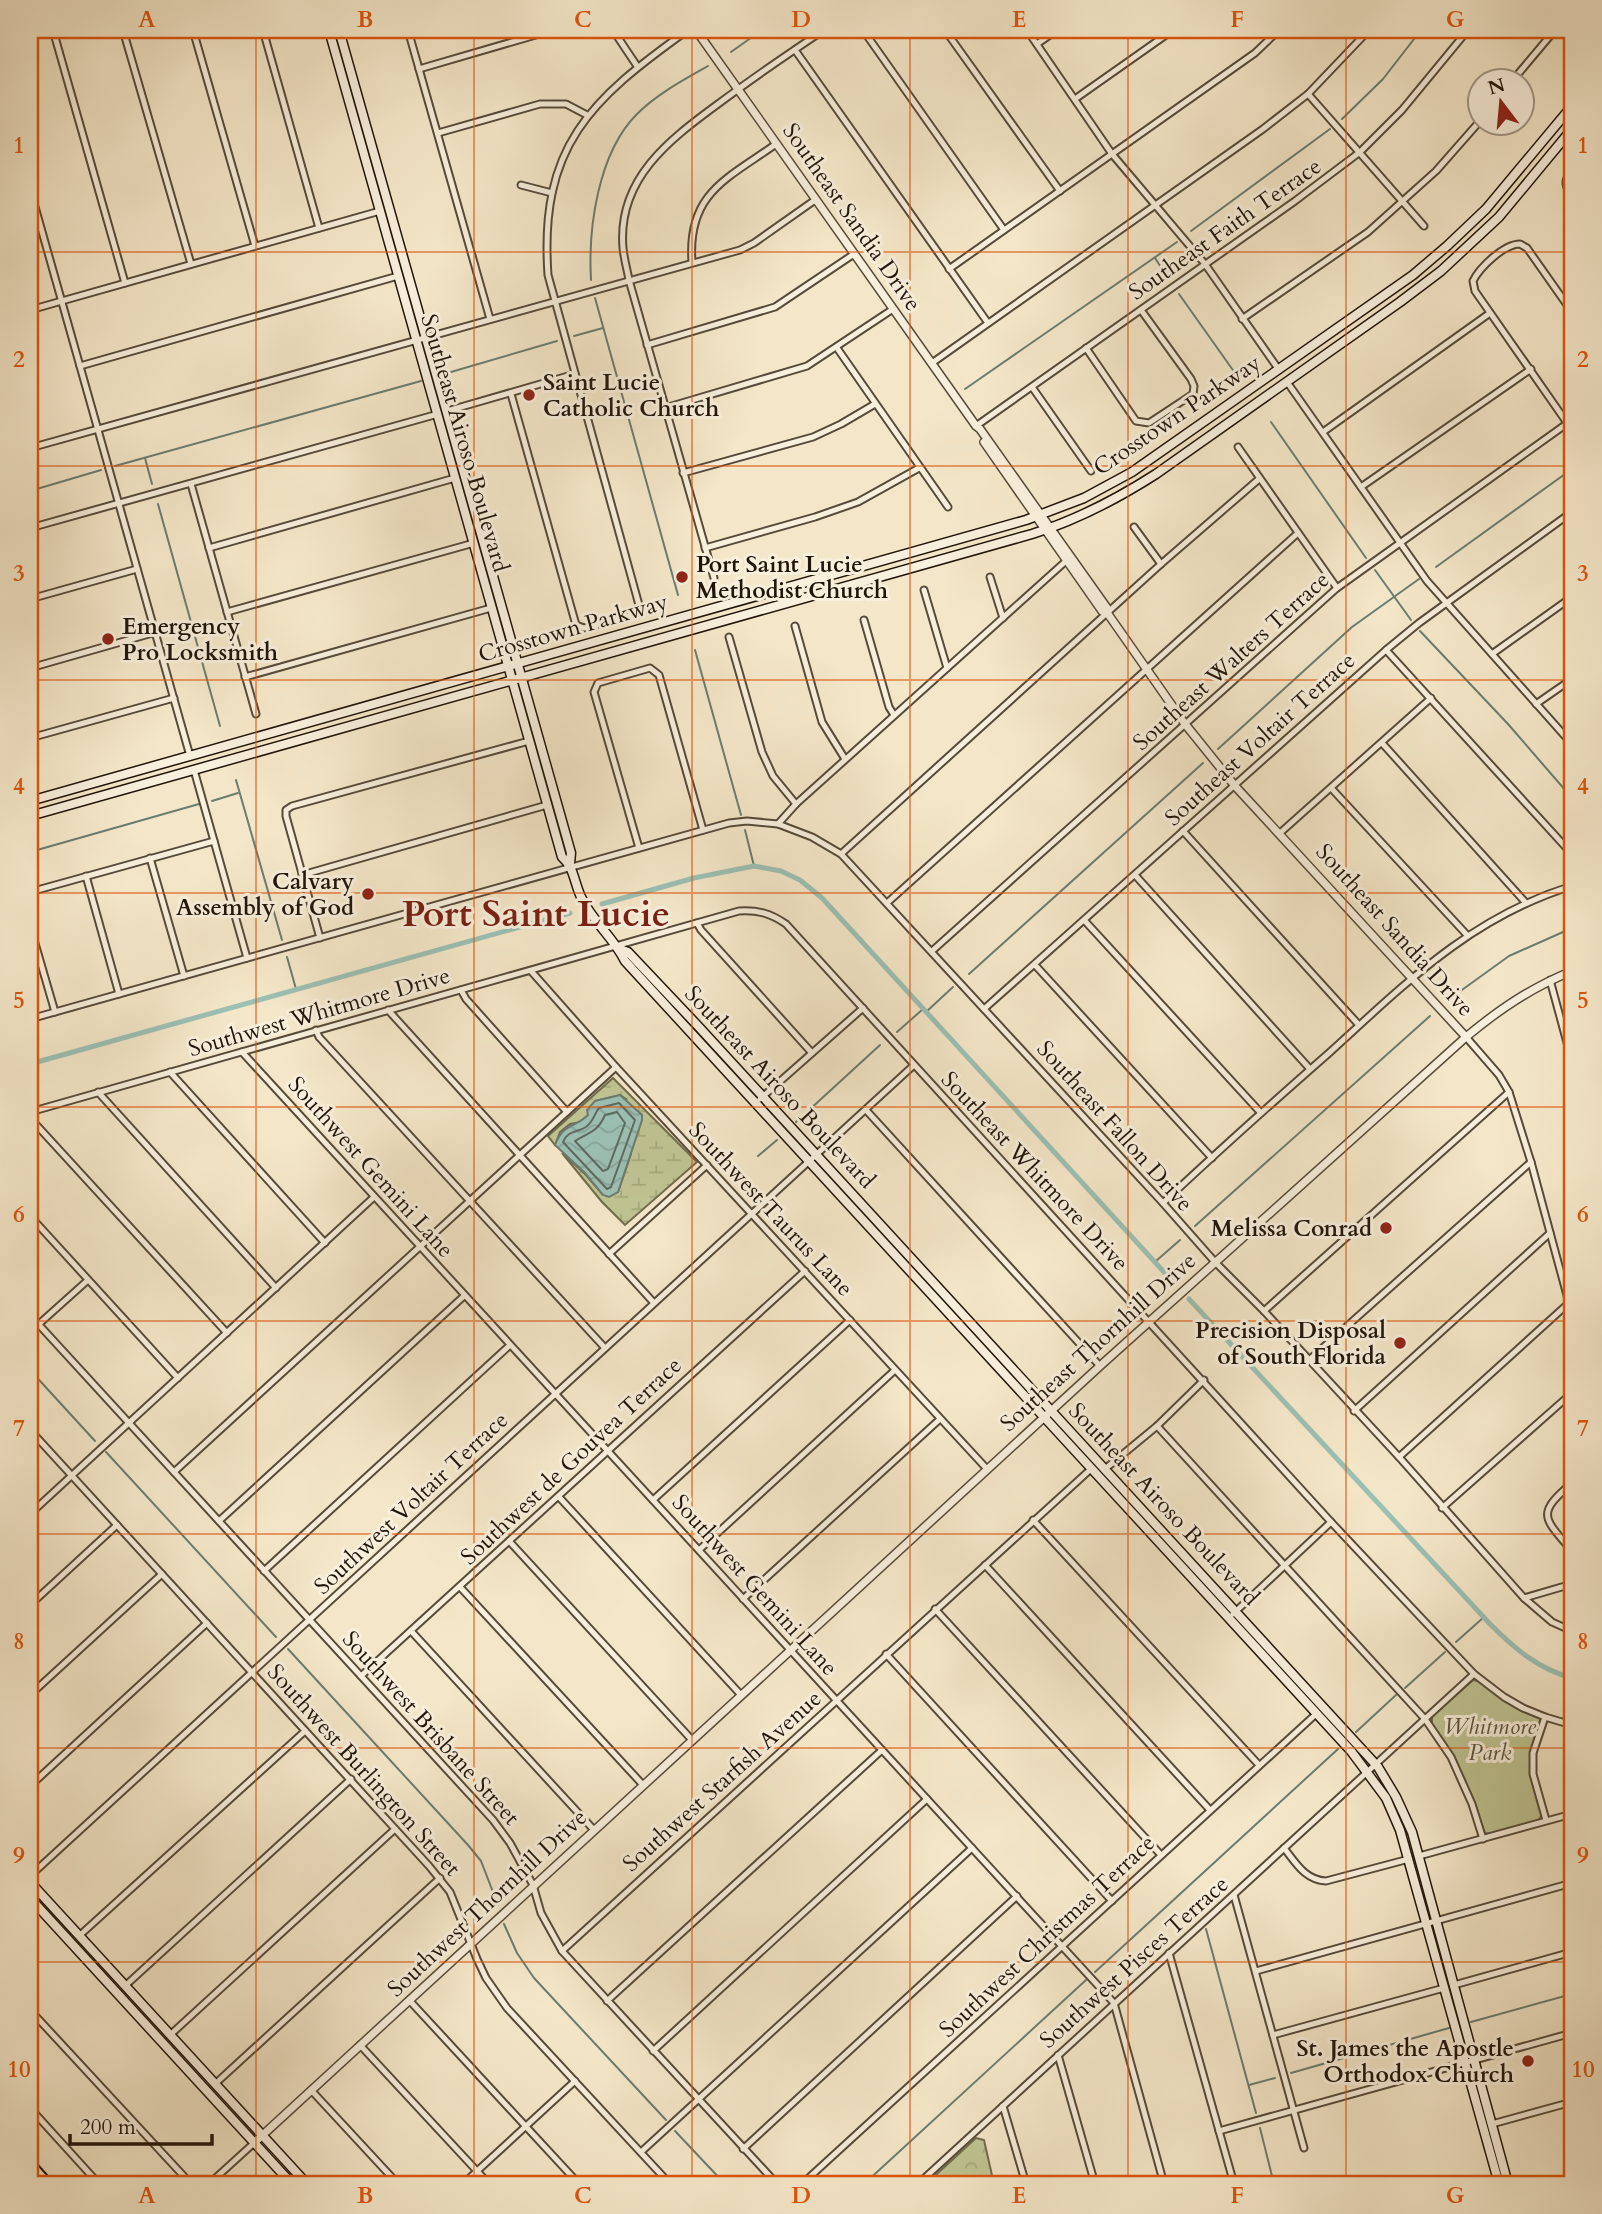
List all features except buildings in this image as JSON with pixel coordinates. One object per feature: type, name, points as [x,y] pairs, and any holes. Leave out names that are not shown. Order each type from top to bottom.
[{"type":"highway","points":[[30,2165],[47,2184]]},
{"type":"main road","name":"Southeast Airoso Boulevard","points":[[329,30],[562,857],[570,865]]},
{"type":"main road","name":"Southeast Airoso Boulevard","points":[[339,30],[571,853],[570,865],[581,897],[618,947],[625,961],[807,1162],[1316,1714],[1373,1768],[1394,1816],[1454,1985],[1508,2184]]},
{"type":"main road","name":"Crosstown Parkway","points":[[30,802],[1039,516],[1084,498],[1126,476],[1419,270],[1460,234],[1498,195],[1572,106]]},
{"type":"main road","points":[[1553,130],[1560,133],[1561,143]]},
{"type":"main road","name":"Crosstown Parkway","points":[[30,817],[1048,529],[1106,504],[1144,482],[1441,271],[1509,206],[1572,130]]},
{"type":"main road","points":[[1374,302],[1373,310],[1379,317]]},
{"type":"main road","name":"Southeast Airoso Boulevard","points":[[618,947],[628,952],[763,1096],[1052,1410],[1301,1682],[1373,1768],[1404,1813],[1419,1856],[1444,1988],[1499,2184]]},
{"type":"main road","points":[[1294,1689],[1301,1682]]},
{"type":"main road","points":[[30,1882],[307,2184]]},
{"type":"main road","points":[[30,1898],[292,2184]]},
{"type":"main road","points":[[130,2007],[136,2008],[158,2032],[170,2035]]},
{"type":"main road","points":[[173,2053],[181,2052],[201,2074],[206,2074]]},
{"type":"street","points":[[53,30],[125,283]]},
{"type":"street","points":[[123,30],[191,264]]},
{"type":"street","points":[[193,30],[255,246]]},
{"type":"street","points":[[263,30],[319,228]]},
{"type":"street","points":[[408,30],[490,319]]},
{"type":"street","points":[[419,69],[553,30]]},
{"type":"street","points":[[613,30],[637,66]]},
{"type":"street","points":[[511,394],[576,625],[584,628],[633,615],[639,605],[554,301],[548,275],[546,243],[552,193],[572,138],[587,115],[637,66],[688,30]]},
{"type":"street","name":"Southeast Sandia Drive","points":[[696,30],[1048,529],[1107,608],[1108,614],[1185,724],[1234,786],[1413,978],[1499,1075],[1509,1092],[1531,1162],[1571,1302],[1572,1314]]},
{"type":"street","points":[[714,578],[629,280],[623,247],[624,223],[631,197],[642,173],[661,149],[738,89],[824,30]]},
{"type":"street","points":[[863,30],[1004,230]]},
{"type":"street","points":[[945,30],[1060,191]]},
{"type":"street","points":[[1027,30],[1112,154],[1205,264],[1279,370]]},
{"type":"street","points":[[1037,44],[1057,30]]},
{"type":"street","points":[[1075,99],[1173,30]]},
{"type":"street","points":[[949,269],[1255,53],[1279,30]]},
{"type":"street","points":[[932,363],[1308,94],[1369,30]]},
{"type":"street","name":"Southeast Faith Terrace","points":[[975,426],[1295,201],[1360,152],[1402,110],[1468,30]]},
{"type":"street","points":[[1525,66],[1555,30]]},
{"type":"street","points":[[795,50],[988,323]]},
{"type":"street","points":[[1308,94],[1424,226]]},
{"type":"street","points":[[438,133],[540,104],[566,104],[587,115]]},
{"type":"street","points":[[1242,319],[1368,232],[1436,171],[1466,136]]},
{"type":"street","points":[[692,262],[690,240],[695,216],[705,197],[776,144]]},
{"type":"street","points":[[1572,170],[1565,184],[1572,197]]},
{"type":"street","points":[[521,186],[552,193]]},
{"type":"street","points":[[30,189],[190,756]]},
{"type":"street","points":[[30,431],[32,448],[740,250],[815,200]]},
{"type":"street","points":[[30,310],[390,208]]},
{"type":"street","points":[[1572,312],[1524,246],[1511,245],[1474,277],[1472,285],[1570,422],[1572,430]]},
{"type":"street","points":[[647,345],[775,307],[854,254]]},
{"type":"street","points":[[80,366],[398,275]]},
{"type":"street","points":[[665,408],[807,366],[893,309]]},
{"type":"street","points":[[1086,348],[1136,421],[1149,423],[1193,394],[1194,386],[1141,310]]},
{"type":"street","points":[[1323,432],[1490,313]]},
{"type":"street","points":[[837,348],[948,507]]},
{"type":"street","points":[[1361,487],[1531,369]]},
{"type":"street","points":[[447,411],[575,374]]},
{"type":"street","points":[[1287,382],[1446,605],[1572,744]]},
{"type":"street","points":[[1032,387],[1091,471]]},
{"type":"street","points":[[683,473],[813,437],[875,404]]},
{"type":"street","points":[[30,528],[438,414]]},
{"type":"street","name":"Southeast Walters Terrace","points":[[932,951],[1337,588],[1570,422]]},
{"type":"street","points":[[1238,447],[1337,588]]},
{"type":"street","points":[[705,548],[858,502],[919,468]]},
{"type":"street","points":[[209,548],[465,475]]},
{"type":"street","points":[[841,854],[1161,564],[1259,479]]},
{"type":"street","points":[[191,484],[256,714]]},
{"type":"street","name":"Southeast Voltair Terrace","points":[[985,1009],[1386,650],[1572,512]]},
{"type":"street","points":[[1134,527],[1161,564]]},
{"type":"street","name":"Southeast Sandia Drive","points":[[1048,529],[1066,561],[1102,611],[1108,614]]},
{"type":"street","points":[[887,903],[1298,533]]},
{"type":"street","points":[[227,612],[474,543]]},
{"type":"street","points":[[778,824],[845,759],[1066,561]]},
{"type":"street","points":[[30,599],[137,569]]},
{"type":"street","points":[[990,577],[1003,618]]},
{"type":"street","points":[[924,590],[947,668]]},
{"type":"street","points":[[1492,654],[1572,597]]},
{"type":"street","points":[[245,677],[491,608]]},
{"type":"street","points":[[864,620],[889,707],[894,715]]},
{"type":"street","points":[[795,626],[822,722],[845,759]]},
{"type":"street","points":[[30,668],[156,632]]},
{"type":"street","points":[[729,637],[762,752],[774,776],[796,804]]},
{"type":"street","points":[[1386,650],[1572,854]]},
{"type":"street","points":[[639,848],[594,692],[598,683],[650,668],[656,670],[703,830]]},
{"type":"street","points":[[1536,704],[1572,678]]},
{"type":"street","points":[[30,738],[174,698]]},
{"type":"street","points":[[1280,833],[1431,698]]},
{"type":"street","points":[[320,938],[285,816],[286,810],[292,806],[529,741]]},
{"type":"street","points":[[1382,743],[1526,903]]},
{"type":"street","points":[[194,770],[247,958]]},
{"type":"street","points":[[1332,789],[1467,935]]},
{"type":"street","points":[[302,875],[547,805]]},
{"type":"street","name":"Southeast Fallon Drive","points":[[30,1019],[570,865],[703,830],[747,821],[778,824],[813,837],[841,854],[932,951],[1215,1262],[1399,1457],[1524,1598],[1552,1622],[1572,1631]]},
{"type":"street","points":[[1183,831],[1359,1025]]},
{"type":"street","points":[[30,892],[214,841]]},
{"type":"street","points":[[150,858],[184,975]]},
{"type":"street","points":[[1135,875],[1310,1069]]},
{"type":"street","points":[[86,876],[119,994]]},
{"type":"street","points":[[1163,1203],[1441,953],[1467,935],[1526,903],[1572,886]]},
{"type":"street","name":"Southeast Whitmore Drive","points":[[618,947],[697,923],[754,910],[776,916],[786,924],[1331,1522],[1474,1674],[1504,1697],[1545,1717],[1572,1725]]},
{"type":"street","points":[[1084,920],[1261,1113]]},
{"type":"street","points":[[697,923],[812,1053]]},
{"type":"street","points":[[30,926],[55,1012]]},
{"type":"street","name":"Southwest Whitmore Drive","points":[[30,1112],[618,947]]},
{"type":"street","points":[[1035,965],[1212,1157]]},
{"type":"street","name":"Southwest Taurus Lane","points":[[531,971],[616,1067],[987,1469]]},
{"type":"street","name":"Southeast Thornhill Drive","points":[[790,1649],[1149,1321],[1466,1037],[1500,1009],[1550,980],[1572,971]]},
{"type":"street","points":[[1550,980],[1572,1061]]},
{"type":"street","points":[[461,990],[466,999],[567,1112]]},
{"type":"street","points":[[756,1103],[863,1008]]},
{"type":"street","points":[[388,1010],[654,1303]]},
{"type":"street","points":[[316,1030],[319,1037],[606,1348]]},
{"type":"street","name":"Southwest Gemini Lane","points":[[242,1052],[1114,2003],[1164,2184]]},
{"type":"street","points":[[816,1154],[914,1065]]},
{"type":"street","points":[[174,1472],[616,1067]]},
{"type":"street","points":[[170,1072],[325,1243]]},
{"type":"street","points":[[98,1092],[276,1288]]},
{"type":"street","points":[[1264,1311],[1509,1092]]},
{"type":"street","points":[[866,1110],[1100,1366]]},
{"type":"street","points":[[30,1118],[227,1333]]},
{"type":"street","name":"Southwest Voltair Terrace","points":[[30,1877],[816,1154]]},
{"type":"street","points":[[1309,1360],[1531,1162]]},
{"type":"street","points":[[609,1254],[707,1165]]},
{"type":"street","points":[[30,1514],[374,1197]]},
{"type":"street","points":[[30,1216],[178,1378]]},
{"type":"street","points":[[1354,1411],[1550,1233]]},
{"type":"street","name":"Southwest de Gouvea Terrace","points":[[361,1676],[805,1271]]},
{"type":"street","points":[[30,1332],[88,1280]]},
{"type":"street","points":[[219,1521],[464,1296]]},
{"type":"street","points":[[1399,1457],[1571,1302]]},
{"type":"street","name":"Southwest Brisbane Street","points":[[30,1315],[493,1820],[510,1843],[533,1885],[541,1913],[562,1951],[776,2184]]},
{"type":"street","points":[[653,1500],[850,1320]]},
{"type":"street","points":[[264,1570],[510,1345]]},
{"type":"street","points":[[699,1550],[895,1370]]},
{"type":"street","points":[[1105,1469],[1157,1426],[1204,1380]]},
{"type":"street","points":[[1443,1508],[1572,1393]]},
{"type":"street","points":[[744,1599],[940,1419]]},
{"type":"street","points":[[1157,1426],[1425,1719],[1451,1757],[1472,1804],[1483,1839]]},
{"type":"street","name":"Southwest Burlington Street","points":[[30,1430],[440,1878],[450,1892],[486,1978],[507,2008],[670,2184]]},
{"type":"street","name":"Southwest Starfish Avenue","points":[[562,1951],[1091,1468]]},
{"type":"street","points":[[1572,1483],[1552,1501],[1547,1517],[1551,1527],[1572,1550]]},
{"type":"street","points":[[559,1497],[741,1695]]},
{"type":"street","points":[[1034,1520],[1259,1765]]},
{"type":"street","points":[[1228,1618],[1331,1522]]},
{"type":"street","points":[[30,1605],[117,1525]]},
{"type":"street","points":[[509,1541],[692,1740]]},
{"type":"street","points":[[985,1564],[1210,1810]]},
{"type":"street","points":[[30,1695],[162,1574]]},
{"type":"street","points":[[1524,1598],[1572,1584]]},
{"type":"street","points":[[460,1587],[643,1785]]},
{"type":"street","points":[[935,1609],[1161,1855]]},
{"type":"street","points":[[30,1786],[207,1623]]},
{"type":"street","points":[[412,1632],[594,1830]]},
{"type":"street","name":"Southwest Thornhill Drive","points":[[209,2184],[790,1649]]},
{"type":"street","points":[[886,1654],[1112,1900]]},
{"type":"street","name":"Southwest Pisces Terrace","points":[[918,2184],[1474,1674]]},
{"type":"street","name":"Southwest Christmas Terrace","points":[[802,2184],[1316,1714]]},
{"type":"street","points":[[1545,1717],[1533,1753],[1533,1774],[1546,1820]]},
{"type":"street","points":[[79,1936],[306,1731]]},
{"type":"street","points":[[607,2001],[882,1750]]},
{"type":"street","points":[[125,1986],[351,1779]]},
{"type":"street","points":[[653,2051],[927,1799]]},
{"type":"street","points":[[1419,1856],[1572,1814]]},
{"type":"street","points":[[170,2035],[395,1829]]},
{"type":"street","points":[[641,2152],[972,1848]]},
{"type":"street","points":[[1284,1848],[1305,1874],[1317,1881],[1409,1859]]},
{"type":"street","points":[[215,2084],[440,1878]]},
{"type":"street","points":[[1256,1972],[1572,1883]]},
{"type":"street","points":[[1234,1895],[1304,2148]]},
{"type":"street","points":[[743,2149],[1017,1896]]},
{"type":"street","points":[[1454,1985],[1572,1952]]},
{"type":"street","points":[[1170,1953],[1234,2184]]},
{"type":"street","points":[[1273,2035],[1444,1988]]},
{"type":"street","points":[[409,2000],[579,2184]]},
{"type":"street","points":[[30,2010],[191,2184]]},
{"type":"street","points":[[1219,2131],[1572,2033]]},
{"type":"street","points":[[360,2045],[488,2184]]},
{"type":"street","points":[[1058,2055],[1095,2184]]},
{"type":"street","points":[[463,2184],[575,2081]]},
{"type":"street","points":[[311,2090],[398,2184]]},
{"type":"street","points":[[1492,2124],[1572,2102]]},
{"type":"street","points":[[1003,2106],[1026,2184]]},
{"type":"street","points":[[30,2108],[99,2184]]},
{"type":"green space","points":[[613,1078],[697,1162],[625,1225],[602,1202],[562,1153],[603,1195],[618,1192],[631,1154],[626,1099],[620,1095],[595,1101],[581,1122],[570,1124],[560,1132],[555,1145],[548,1136]]},
{"type":"green space","name":"Whitmore Park","points":[[1473,1680],[1482,1682],[1508,1702],[1540,1718],[1531,1755],[1542,1815],[1538,1821],[1485,1833],[1459,1768],[1432,1725],[1432,1716]]},
{"type":"green space","points":[[976,2138],[984,2140],[994,2184],[926,2184]]},
{"type":"water","points":[[620,1095],[642,1115],[642,1120],[618,1192],[609,1197],[603,1195],[585,1173],[555,1145],[566,1129],[588,1115],[587,1110],[595,1101]]},
{"type":"waterway","points":[[731,52],[762,30]]},
{"type":"waterway","points":[[1342,119],[1383,79],[1421,30]]},
{"type":"waterway","points":[[591,280],[594,215],[598,192],[613,149],[637,114],[653,100],[708,66]]},
{"type":"waterway","points":[[1191,231],[1330,129]]},
{"type":"waterway","points":[[965,389],[1177,242]]},
{"type":"waterway","points":[[1155,258],[1168,278]]},
{"type":"waterway","points":[[1179,294],[1235,373]]},
{"type":"waterway","points":[[595,298],[678,595]]},
{"type":"waterway","points":[[574,336],[603,328]]},
{"type":"waterway","points":[[444,374],[557,341]]},
{"type":"waterway","points":[[115,466],[421,381]]},
{"type":"waterway","points":[[1271,422],[1366,558]]},
{"type":"waterway","points":[[145,458],[152,484]]},
{"type":"waterway","points":[[1436,567],[1572,469]]},
{"type":"waterway","points":[[30,491],[101,470]]},
{"type":"waterway","points":[[158,504],[220,726]]},
{"type":"waterway","points":[[1375,570],[1411,620]]},
{"type":"waterway","points":[[1218,749],[1352,627],[1419,579]]},
{"type":"waterway","points":[[1420,631],[1508,724],[1572,798]]},
{"type":"waterway","points":[[695,650],[741,815]]},
{"type":"waterway","points":[[969,974],[1203,763]]},
{"type":"waterway","points":[[236,780],[282,940]]},
{"type":"waterway","points":[[212,801],[238,793]]},
{"type":"waterway","points":[[30,852],[199,804]]},
{"type":"waterway","points":[[745,830],[754,866]]},
{"type":"waterway","points":[[602,904],[694,878],[754,866],[781,871],[800,880],[822,898],[1174,1283]]},
{"type":"waterway","points":[[30,1064],[570,913]]},
{"type":"waterway","points":[[1448,1000],[1509,956],[1572,928]]},
{"type":"waterway","points":[[287,957],[296,989]]},
{"type":"waterway","points":[[926,1012],[953,987]]},
{"type":"waterway","points":[[897,1032],[923,1009]]},
{"type":"waterway","points":[[1195,1226],[1430,1016]]},
{"type":"waterway","points":[[796,1122],[880,1045]]},
{"type":"waterway","points":[[758,1156],[777,1140]]},
{"type":"waterway","points":[[1156,1261],[1180,1240]]},
{"type":"waterway","points":[[1189,1299],[1490,1624],[1527,1657],[1572,1678]]},
{"type":"waterway","points":[[30,1370],[95,1441]]},
{"type":"waterway","points":[[106,1452],[276,1637]]},
{"type":"waterway","points":[[1456,1642],[1484,1617]]},
{"type":"waterway","points":[[288,1649],[468,1845],[481,1861],[498,1905]]},
{"type":"waterway","points":[[1405,1688],[1445,1652]]},
{"type":"waterway","points":[[1356,1732],[1396,1695]]},
{"type":"waterway","points":[[1095,1972],[1338,1749]]},
{"type":"waterway","points":[[504,1924],[517,1953],[534,1978],[666,2120]]},
{"type":"waterway","points":[[1206,1929],[1256,2113]]},
{"type":"waterway","points":[[864,2184],[1086,1980]]},
{"type":"waterway","points":[[1471,2022],[1572,1994]]},
{"type":"waterway","points":[[1291,2073],[1449,2028]]},
{"type":"waterway","points":[[1249,2085],[1275,2078]]},
{"type":"waterway","points":[[1260,2128],[1274,2184]]},
{"type":"waterway","points":[[675,2131],[725,2184]]},
{"type":"place","name":"Saint Lucie Catholic Church","points":[[529,395]]},
{"type":"place","name":"Port Saint Lucie Methodist Church","points":[[682,577]]},
{"type":"place","name":"Emergency Pro Locksmith","points":[[108,639]]},
{"type":"place","name":"Calvary Assembly of God","points":[[368,894]]},
{"type":"place","name":"Melissa Conrad","points":[[1386,1228]]},
{"type":"place","name":"Precision Disposal of South Florida","points":[[1400,1343]]},
{"type":"place","name":"St. James the Apostle Orthodox Church","points":[[1528,2061]]},
{"type":"district","name":"Port Saint Lucie","points":[[536,914]]}]
